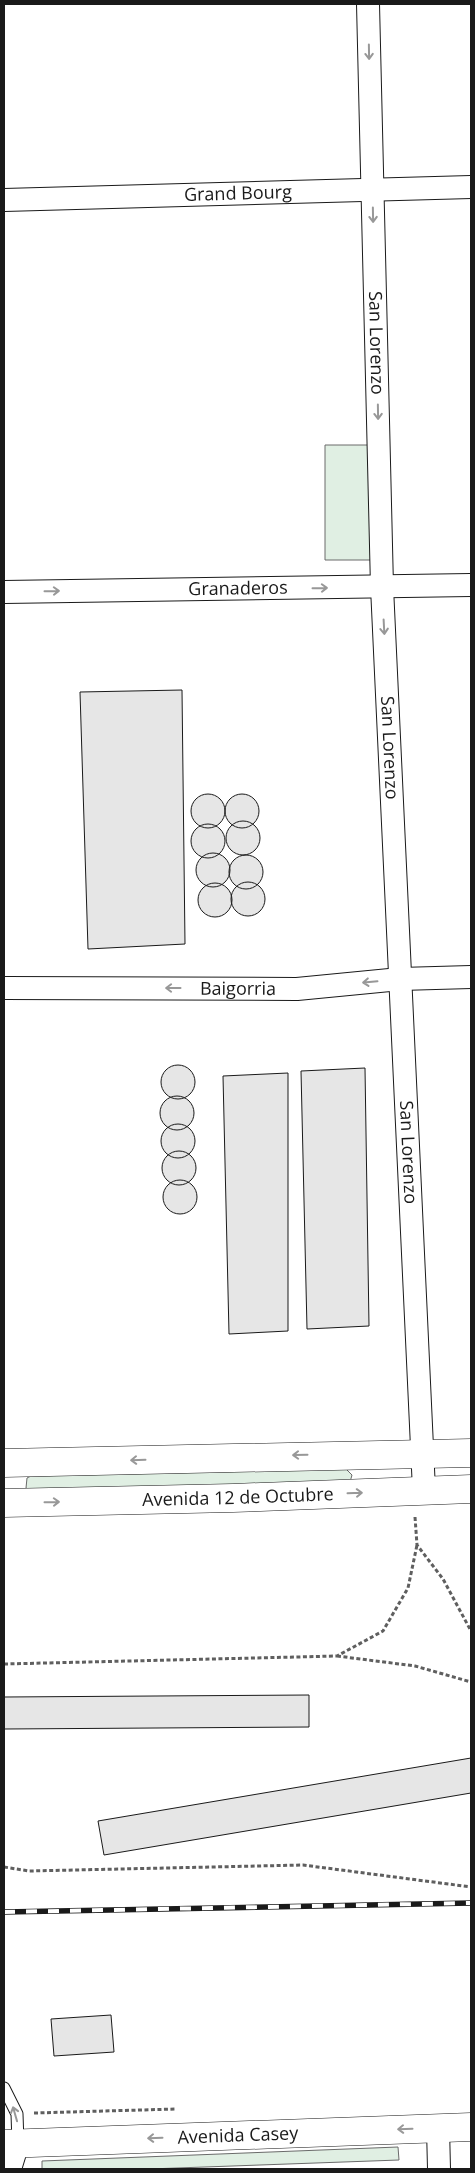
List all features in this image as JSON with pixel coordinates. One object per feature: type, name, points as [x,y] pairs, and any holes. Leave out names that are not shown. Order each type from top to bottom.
[{"type":"main road","points":[[4,1464],[471,1452]]},
{"type":"main road","name":"Avenida 12 de Octubre","points":[[4,1503],[233,1498],[471,1489]]},
{"type":"main road","name":"Avenida Casey","points":[[11,2143],[471,2127]]},
{"type":"street","name":"San Lorenzo","points":[[368,4],[382,587],[424,1453],[418,1490]]},
{"type":"street","name":"Grand Bourg","points":[[4,200],[471,187]]},
{"type":"street","name":"Granaderos","points":[[4,592],[471,585]]},
{"type":"street","name":"Baigorria","points":[[4,988],[297,989],[400,979],[471,977]]},
{"type":"street","points":[[438,2128],[439,2169]]},
{"type":"street","points":[[10,2169],[11,2143]]},
{"type":"lane","points":[[4,2088],[17,2114],[11,2143]]},
{"type":"path","points":[[337,1656],[384,1631],[408,1588],[418,1545],[418,1490]]},
{"type":"path","points":[[418,1545],[443,1579],[471,1631]]},
{"type":"path","points":[[4,1664],[337,1656],[415,1666],[471,1682]]},
{"type":"path","points":[[4,1867],[29,1871],[303,1865],[471,1887]]},
{"type":"green space","points":[[325,445],[377,445],[378,560],[325,560]]},
{"type":"green space","points":[[346,1469],[352,1475],[350,1482],[30,1490],[26,1488],[27,1478],[31,1476]]},
{"type":"green space","points":[[398,2147],[399,2160],[149,2169],[42,2169],[42,2161]]},
{"type":"building","points":[[182,690],[185,944],[88,949],[80,692]]},
{"type":"building","points":[[208,794],[220,799],[225,811],[220,823],[208,828],[196,823],[191,811],[196,799]]},
{"type":"building","points":[[242,794],[254,799],[259,811],[254,823],[242,828],[230,823],[225,811],[230,799]]},
{"type":"building","points":[[243,821],[255,826],[260,838],[255,850],[243,855],[231,850],[226,838],[231,826]]},
{"type":"building","points":[[208,824],[220,829],[225,841],[220,853],[208,858],[196,853],[191,841],[196,829]]},
{"type":"building","points":[[213,853],[225,858],[230,870],[225,882],[213,887],[201,882],[196,870],[201,858]]},
{"type":"building","points":[[246,855],[258,860],[263,872],[258,884],[246,889],[234,884],[229,872],[234,860]]},
{"type":"building","points":[[248,882],[260,887],[265,899],[260,911],[248,916],[236,911],[231,899],[236,887]]},
{"type":"building","points":[[215,883],[227,888],[232,900],[227,912],[215,917],[203,912],[198,900],[203,888]]},
{"type":"building","points":[[178,1065],[190,1070],[195,1082],[190,1094],[178,1099],[166,1094],[161,1082],[166,1070]]},
{"type":"building","points":[[365,1068],[369,1326],[307,1329],[301,1071]]},
{"type":"building","points":[[288,1073],[288,1331],[229,1334],[223,1076]]},
{"type":"building","points":[[177,1096],[189,1101],[194,1113],[189,1125],[177,1130],[165,1125],[160,1113],[165,1101]]},
{"type":"building","points":[[178,1124],[190,1129],[195,1141],[190,1153],[178,1158],[166,1153],[161,1141],[166,1129]]},
{"type":"building","points":[[179,1151],[191,1156],[196,1168],[191,1180],[179,1185],[167,1180],[162,1168],[167,1156]]},
{"type":"building","points":[[180,1180],[192,1185],[197,1197],[192,1209],[180,1214],[168,1209],[163,1197],[168,1185]]},
{"type":"building","points":[[309,1695],[309,1727],[4,1729],[4,1697]]},
{"type":"building","points":[[471,1758],[471,1793],[104,1855],[98,1821]]},
{"type":"building","points":[[111,2015],[114,2052],[54,2056],[51,2019]]},
{"type":"railway","points":[[4,1912],[471,1903]]}]
